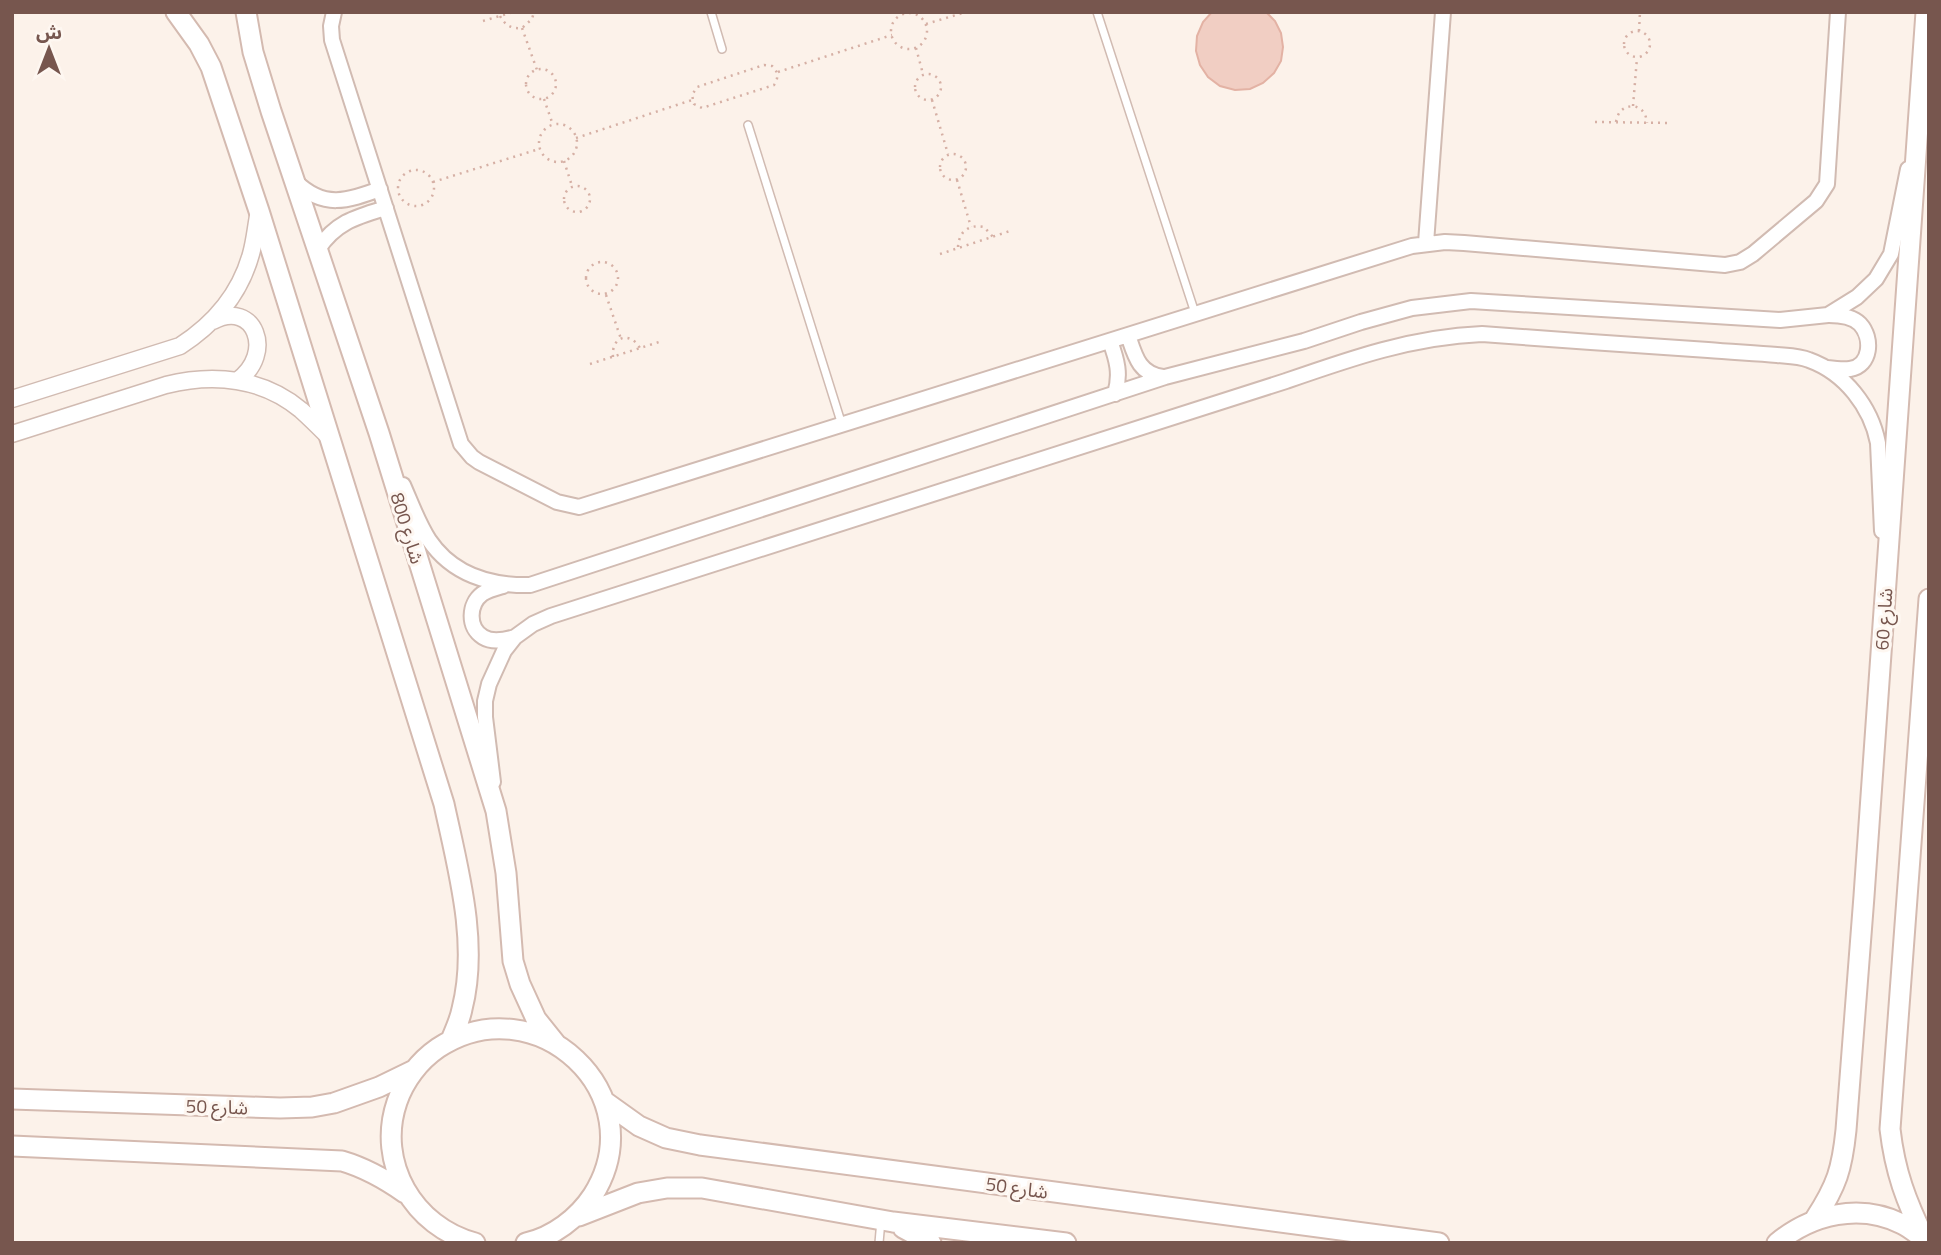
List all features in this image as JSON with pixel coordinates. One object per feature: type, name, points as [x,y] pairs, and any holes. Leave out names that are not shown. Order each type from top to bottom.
[{"type":"main road","points":[[176,12],[199,44],[211,67],[259,211],[444,804],[461,881],[468,947],[463,1009],[451,1040]]},
{"type":"main road","name":"شارع 800","points":[[246,12],[253,52],[379,433],[496,811],[506,873],[513,961],[536,1019],[556,1044]]},
{"type":"main road","name":"شارع 60","points":[[1815,1219],[1829,1198],[1843,1158],[1926,12]]},
{"type":"main road","points":[[1927,1241],[1900,1183],[1890,1129],[1929,599]]},
{"type":"main road","points":[[475,1243],[440,1228],[422,1213],[407,1194],[393,1159],[392,1131],[397,1103],[404,1086],[431,1053],[451,1040],[477,1031],[504,1028],[531,1033],[556,1044],[577,1059],[593,1079],[609,1119],[607,1163],[588,1204],[556,1231],[526,1243]]},
{"type":"main road","name":"شارع 50","points":[[12,1099],[312,1107],[355,1096],[415,1070]]},
{"type":"main road","name":"شارع 50","points":[[604,1101],[639,1126],[666,1138],[700,1145],[1439,1243]]},
{"type":"main road","points":[[12,1146],[342,1161],[376,1173],[407,1194]]},
{"type":"main road","points":[[575,1217],[638,1193],[667,1188],[702,1188],[887,1221],[1066,1243]]},
{"type":"main road","points":[[1777,1243],[1792,1230],[1815,1219],[1844,1213],[1873,1214],[1901,1224],[1927,1241]]},
{"type":"main road","points":[[887,1221],[931,1243]]},
{"type":"street","points":[[334,12],[332,40],[461,444],[480,462],[557,502],[572,506],[588,505],[1195,313],[1426,243],[1464,243],[1725,265],[1740,262],[1816,201],[1826,184],[1838,12]]},
{"type":"street","points":[[1426,243],[1443,12]]},
{"type":"street","points":[[1828,315],[1867,289],[1891,254],[1918,120]]},
{"type":"street","points":[[296,182],[311,195],[330,201],[350,200],[380,189]]},
{"type":"street","points":[[318,249],[342,224],[386,208]]},
{"type":"street","points":[[212,322],[243,277],[259,211]]},
{"type":"street","points":[[379,433],[429,539],[446,561],[485,581],[530,584],[1165,377],[1304,341],[1412,308],[1471,301],[1780,320],[1842,315],[1861,325],[1869,349],[1859,366],[1852,369],[1823,367]]},
{"type":"street","points":[[12,399],[180,346],[219,318],[235,317],[250,324],[257,337],[258,345],[251,369],[237,381]]},
{"type":"street","points":[[496,811],[485,701],[489,684],[504,651],[515,637],[533,624],[1363,354],[1456,335],[1482,334],[1794,356],[1810,360],[1832,372],[1863,403],[1875,429],[1878,443],[1885,594]]},
{"type":"street","points":[[1128,335],[1140,366],[1151,374],[1165,377]]},
{"type":"street","points":[[1110,341],[1119,368],[1115,394]]},
{"type":"street","points":[[12,434],[184,381],[219,378],[255,385],[287,400],[329,437]]},
{"type":"street","points":[[507,584],[480,596],[473,605],[472,622],[479,634],[485,638],[503,641],[515,637]]},
{"type":"lane","points":[[710,12],[722,49]]},
{"type":"lane","points":[[1097,12],[1195,313]]},
{"type":"lane","points":[[748,125],[842,425]]},
{"type":"lane","points":[[879,1243],[887,1221]]},
{"type":"path","points":[[483,21],[513,12]]},
{"type":"path","points":[[522,28],[532,19],[534,12]]},
{"type":"path","points":[[926,24],[966,12]]},
{"type":"path","points":[[1639,31],[1640,12]]},
{"type":"path","points":[[905,13],[918,15],[926,24],[925,41],[916,48],[901,47],[891,35],[893,24],[905,13]]},
{"type":"path","points":[[500,16],[509,26],[522,28]]},
{"type":"path","points":[[522,28],[537,70]]},
{"type":"path","points":[[1639,31],[1647,35],[1651,44],[1648,52],[1637,58],[1625,51],[1624,42],[1627,35],[1639,31]]},
{"type":"path","points":[[777,73],[891,35]]},
{"type":"path","points":[[916,48],[923,74]]},
{"type":"path","points":[[1633,106],[1637,58]]},
{"type":"path","points":[[764,65],[772,66],[777,73],[775,85],[702,108],[692,100],[697,87],[764,65]]},
{"type":"path","points":[[542,69],[551,74],[555,82],[553,93],[544,99],[534,98],[527,90],[528,75],[537,70],[542,69]]},
{"type":"path","points":[[923,74],[935,76],[940,82],[940,93],[932,100],[923,100],[916,94],[916,81],[923,74]]},
{"type":"path","points":[[544,99],[552,125]]},
{"type":"path","points":[[576,138],[692,100]]},
{"type":"path","points":[[932,100],[948,155]]},
{"type":"path","points":[[1616,122],[1621,110],[1633,106],[1645,113],[1647,122]]},
{"type":"path","points":[[1595,122],[1670,123]]},
{"type":"path","points":[[552,125],[564,126],[576,138],[575,152],[564,161],[546,159],[540,149],[540,137],[552,125]]},
{"type":"path","points":[[433,182],[540,149]]},
{"type":"path","points":[[948,155],[958,155],[965,162],[965,173],[957,180],[946,179],[940,170],[941,161],[948,155]]},
{"type":"path","points":[[564,161],[572,186]]},
{"type":"path","points":[[420,170],[433,182],[433,194],[425,204],[413,206],[402,200],[399,194],[399,182],[408,172],[420,170]]},
{"type":"path","points":[[957,180],[971,227]]},
{"type":"path","points":[[572,186],[582,187],[589,194],[590,202],[581,212],[572,212],[565,206],[565,192],[572,186]]},
{"type":"path","points":[[958,247],[962,232],[971,227],[984,227],[993,237]]},
{"type":"path","points":[[940,254],[1013,230]]},
{"type":"path","points":[[600,262],[611,265],[618,273],[615,288],[606,294],[594,292],[587,283],[590,267],[600,262]]},
{"type":"path","points":[[606,294],[621,338]]},
{"type":"path","points":[[613,357],[612,348],[621,338],[635,341],[640,348]]},
{"type":"path","points":[[590,364],[662,341]]},
{"type":"building","points":[[1212,12],[1266,12],[1275,21],[1281,33],[1281,61],[1274,73],[1263,83],[1250,89],[1235,90],[1220,86],[1208,77],[1200,65],[1196,51],[1197,36],[1203,22]]}]
